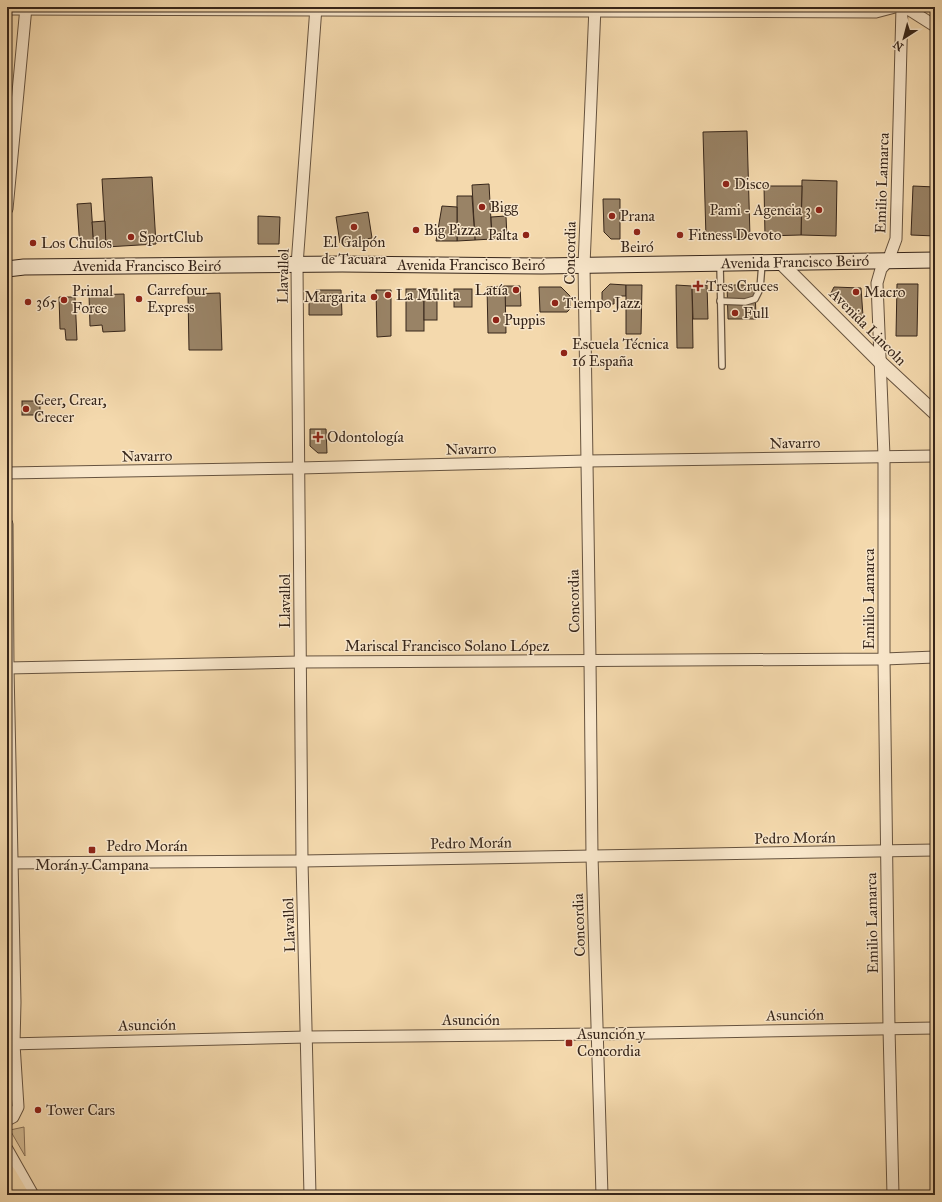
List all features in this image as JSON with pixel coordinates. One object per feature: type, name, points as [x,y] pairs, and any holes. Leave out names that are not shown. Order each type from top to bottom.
[{"type":"main road","name":"Avenida Francisco Beiró","points":[[7,269],[24,267],[342,264],[542,266],[935,260]]},
{"type":"main road","points":[[7,1173],[20,1195]]},
{"type":"street","points":[[7,9],[316,8],[876,12],[895,7]]},
{"type":"street","points":[[903,7],[935,26]]},
{"type":"street","name":"Emilio Lamarca","points":[[893,1195],[886,852],[884,456],[878,283],[881,269],[888,260],[896,239],[903,7]]},
{"type":"street","points":[[7,209],[26,8]]},
{"type":"street","name":"Llavallol","points":[[310,1195],[302,860],[298,265],[316,8]]},
{"type":"street","name":"Concordia","points":[[595,9],[584,265],[592,856],[602,1195]]},
{"type":"street","name":"Avenida Lincoln","points":[[780,262],[880,362],[935,413]]},
{"type":"street","name":"Navarro","points":[[7,473],[586,461],[935,456]]},
{"type":"street","points":[[7,524],[9,863],[15,1002],[11,1044],[18,1107],[13,1117],[7,1120]]},
{"type":"street","name":"Mariscal Francisco Solano López","points":[[8,668],[300,662],[884,659],[935,657]]},
{"type":"street","name":"Pedro Morán","points":[[9,863],[886,852],[935,850]]},
{"type":"street","name":"Asunción","points":[[11,1044],[307,1037],[935,1028]]},
{"type":"street","points":[[7,1149],[33,1195]]},
{"type":"lane","points":[[720,301],[745,302],[755,299],[760,289],[762,262]]},
{"type":"lane","points":[[720,263],[722,366]]},
{"type":"shaded area","points":[[24,1127],[25,1156],[10,1130]]},
{"type":"building","name":"Disco","points":[[747,131],[750,237],[706,238],[703,132]]},
{"type":"building","points":[[152,177],[156,244],[106,247],[102,179]]},
{"type":"building","name":"Pami - Agencia 3","points":[[802,180],[837,181],[836,236],[801,235]]},
{"type":"building","name":"Bigg","points":[[489,184],[492,239],[475,240],[472,185]]},
{"type":"building","points":[[764,186],[802,186],[801,235],[765,236]]},
{"type":"building","points":[[913,186],[935,187],[935,236],[911,235]]},
{"type":"building","points":[[457,196],[472,196],[475,240],[457,241]]},
{"type":"building","name":"Prana","points":[[603,199],[620,199],[620,239],[611,239],[604,232]]},
{"type":"building","points":[[91,203],[94,248],[80,249],[77,204]]},
{"type":"building","points":[[442,206],[457,207],[457,241],[436,241]]},
{"type":"building","name":"El Galpón de Tacuara","points":[[368,212],[372,238],[340,243],[336,217]]},
{"type":"building","points":[[258,216],[280,217],[279,244],[258,244]]},
{"type":"building","points":[[506,216],[507,238],[492,239],[491,217]]},
{"type":"building","points":[[105,221],[106,247],[94,248],[92,222]]},
{"type":"building","points":[[610,284],[626,285],[626,296],[614,296],[614,304],[602,304],[602,292]]},
{"type":"building","points":[[897,284],[918,284],[917,336],[896,336]]},
{"type":"building","points":[[626,285],[642,285],[641,334],[626,334]]},
{"type":"building","points":[[676,285],[692,286],[693,348],[677,348]]},
{"type":"building","points":[[707,285],[708,319],[693,319],[692,286]]},
{"type":"building","points":[[727,285],[755,285],[756,319],[728,319]]},
{"type":"building","points":[[505,286],[520,286],[521,306],[505,306]]},
{"type":"building","name":"Puppis","points":[[505,286],[506,333],[488,333],[487,287]]},
{"type":"building","name":"Tiempo Jazz","points":[[539,287],[561,287],[570,296],[570,309],[567,312],[540,312]]},
{"type":"building","points":[[834,287],[861,288],[863,316],[857,319],[831,293]]},
{"type":"building","points":[[406,289],[424,289],[424,331],[406,331]]},
{"type":"building","points":[[424,289],[437,289],[437,320],[424,320]]},
{"type":"building","points":[[454,289],[472,289],[472,307],[454,307]]},
{"type":"building","points":[[316,290],[341,290],[342,315],[309,315],[309,301]]},
{"type":"building","points":[[376,290],[391,290],[391,336],[377,337]]},
{"type":"building","points":[[220,293],[222,350],[189,350],[188,294]]},
{"type":"building","points":[[124,294],[125,331],[103,332],[102,325],[90,326],[89,295]]},
{"type":"building","points":[[59,297],[75,297],[77,340],[66,340],[65,329],[60,329]]},
{"type":"building","points":[[22,401],[40,401],[40,415],[22,415]]},
{"type":"building","name":"Odontología","points":[[310,429],[326,429],[327,453],[318,453],[310,446]]},
{"type":"place","name":"Disco","points":[[726,184]]},
{"type":"place","name":"Bigg","points":[[482,207]]},
{"type":"place","name":"Pami - Agencia 3","points":[[819,210]]},
{"type":"place","name":"Prana","points":[[612,216]]},
{"type":"place","name":"El Galpón de Tacuara","points":[[354,227]]},
{"type":"place","name":"Big Pizza","points":[[416,230]]},
{"type":"place","name":"Beiró","points":[[637,232]]},
{"type":"place","name":"Palta","points":[[526,235]]},
{"type":"place","name":"Fitness Devoto","points":[[680,235]]},
{"type":"place","name":"SportClub","points":[[131,237]]},
{"type":"place","name":"Los Chulos","points":[[33,243]]},
{"type":"place","name":"Tres Cruces","points":[[698,286]]},
{"type":"place","name":"Latía","points":[[516,290]]},
{"type":"place","name":"Macro","points":[[856,292]]},
{"type":"place","name":"La Mulita","points":[[388,295]]},
{"type":"place","name":"Margarita","points":[[374,297]]},
{"type":"place","name":"Carrefour Express","points":[[139,299]]},
{"type":"place","name":"Primal Force","points":[[64,300]]},
{"type":"place","name":"365","points":[[28,302]]},
{"type":"place","name":"Tiempo Jazz","points":[[555,303]]},
{"type":"place","name":"Full","points":[[735,313]]},
{"type":"place","name":"Puppis","points":[[496,320]]},
{"type":"place","name":"Escuela Técnica 16 España","points":[[564,353]]},
{"type":"place","name":"Ceer, Crear, Crecer","points":[[26,409]]},
{"type":"place","name":"Odontología","points":[[318,437]]},
{"type":"place","name":"Morán y Campana","points":[[92,850]]},
{"type":"place","name":"Asunción y Concordia","points":[[569,1043]]},
{"type":"place","name":"Tower Cars","points":[[38,1110]]}]
